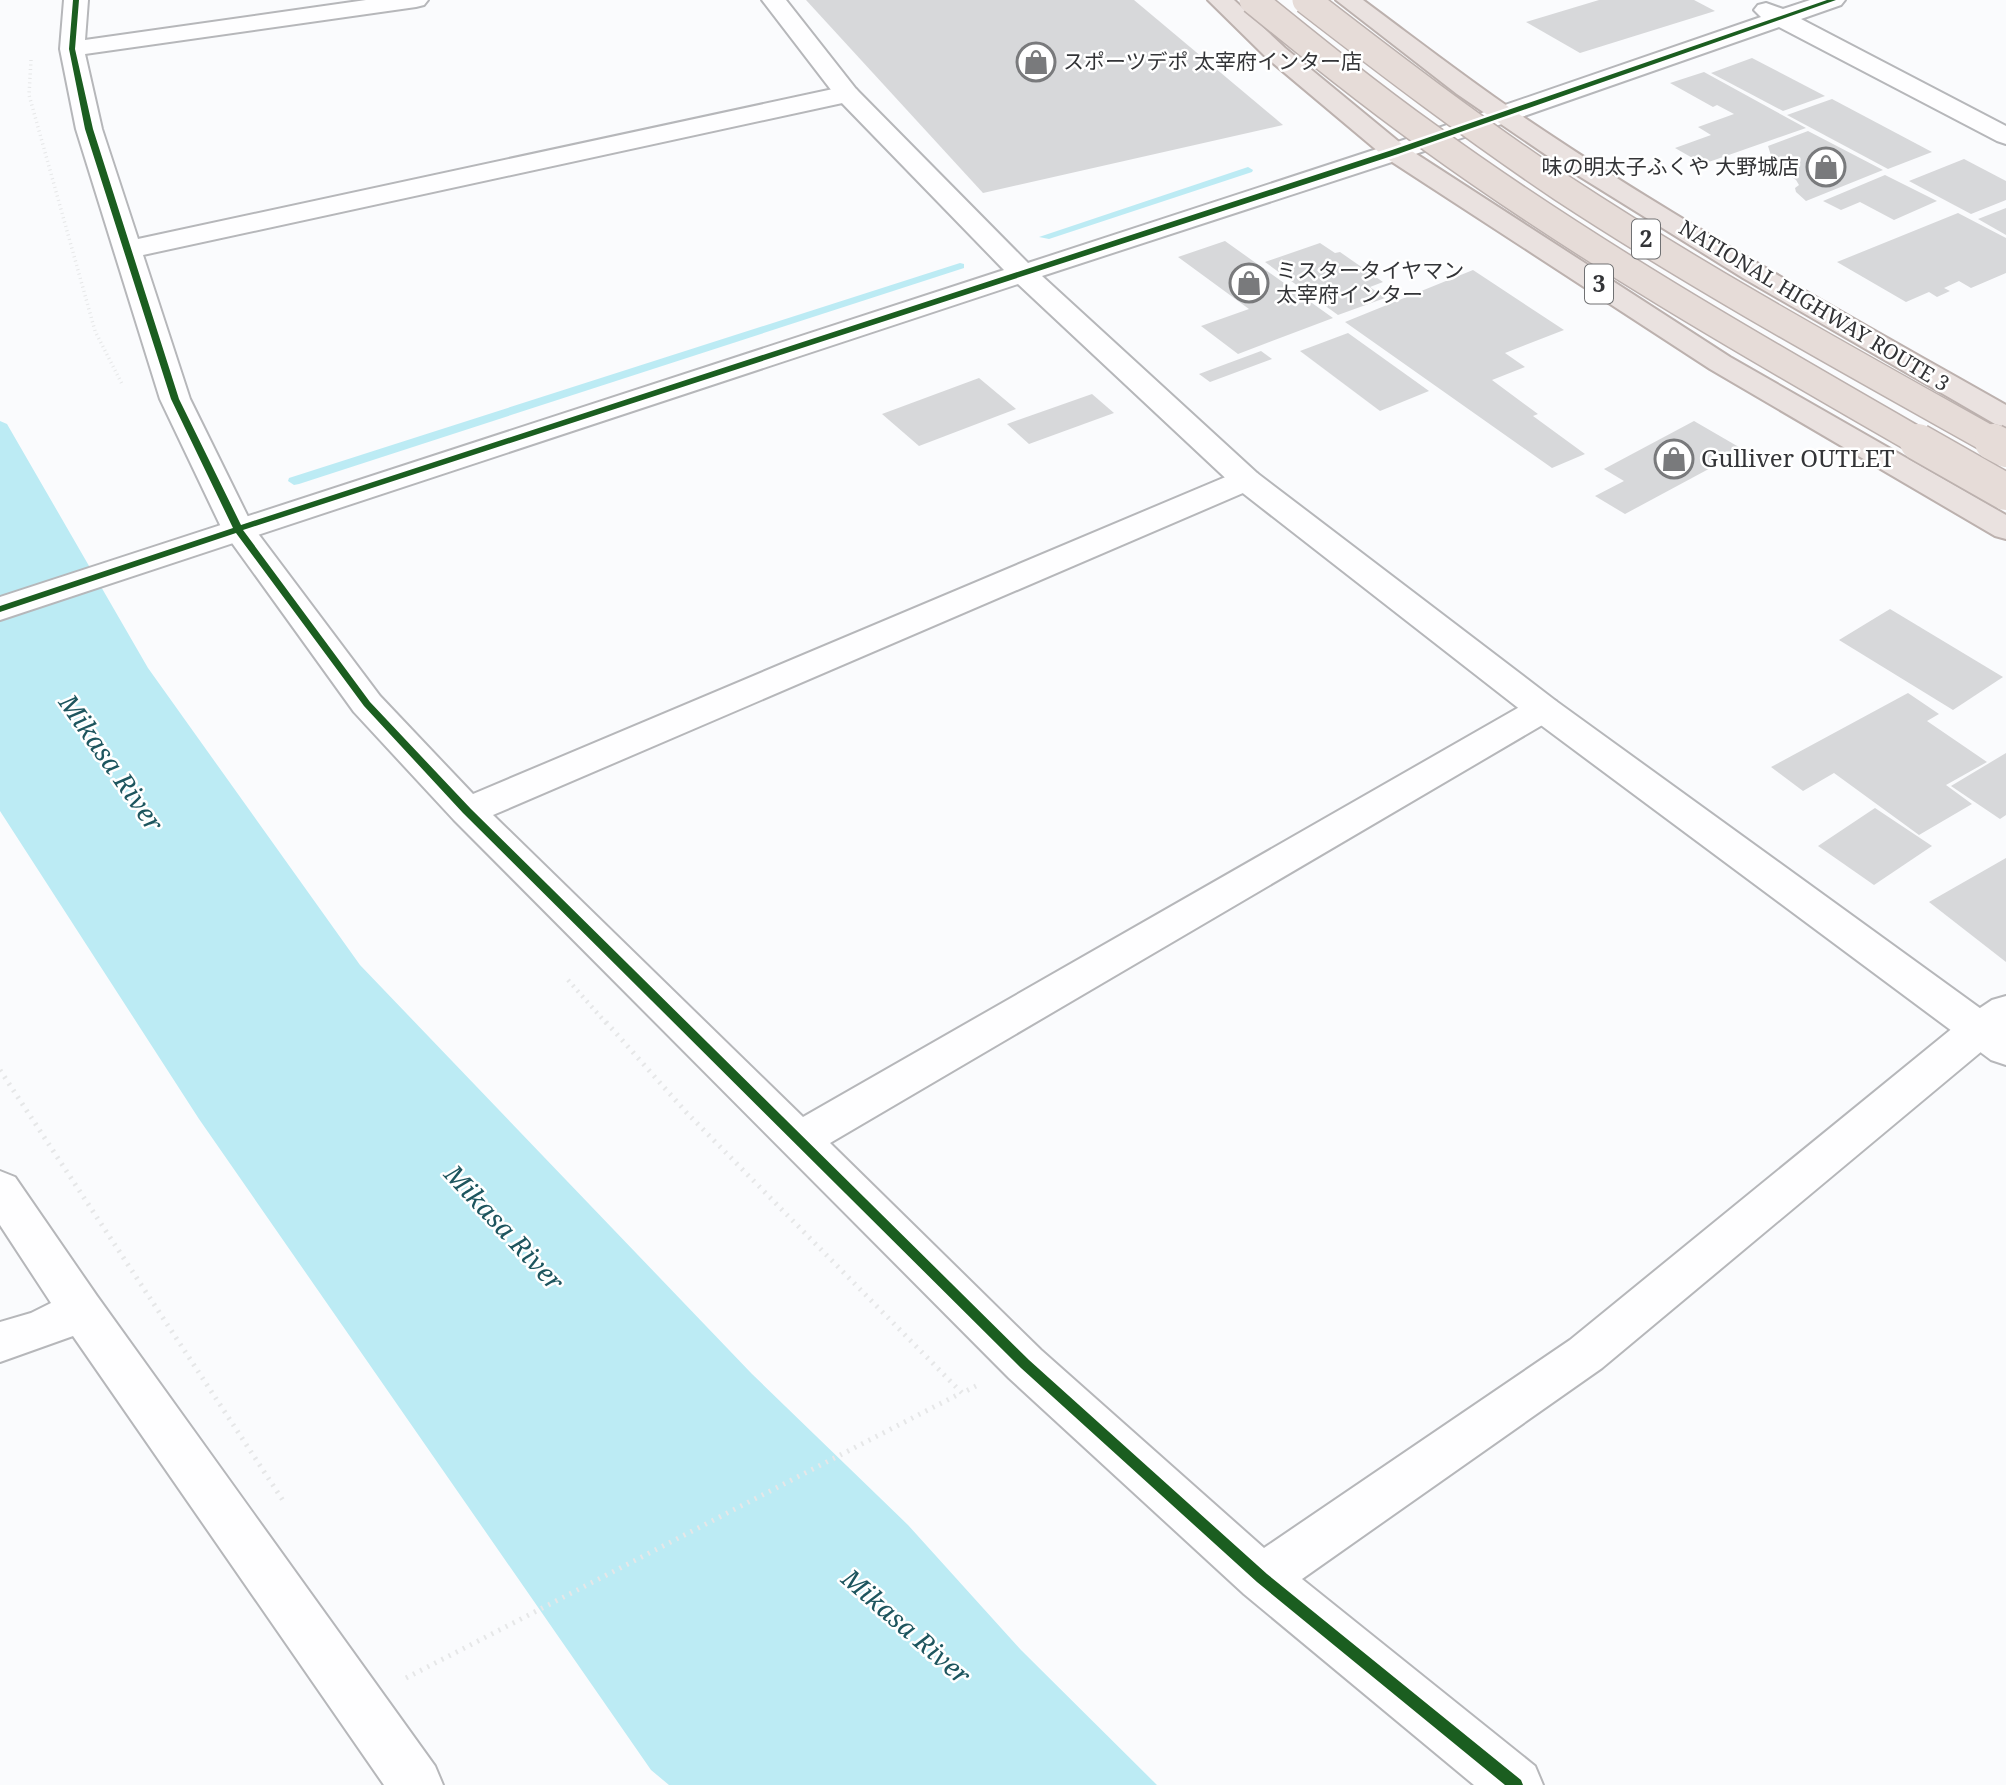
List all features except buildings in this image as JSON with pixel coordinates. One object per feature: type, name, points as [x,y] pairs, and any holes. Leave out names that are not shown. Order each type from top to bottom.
[{"type":"highway","name":"3","points":[[1220,0],[1276,53],[1395,152],[1720,363],[2006,529]]},
{"type":"highway","name":"2","points":[[1253,0],[1386,108],[1577,237],[1818,384],[2006,492]]},
{"type":"highway","name":"2","points":[[1306,0],[1428,95],[1601,213],[2006,449]]},
{"type":"highway","name":"NATIONAL HIGHWAY ROUTE 3","points":[[1348,0],[1503,115],[1819,311],[2006,418]]},
{"type":"street","points":[[76,0],[72,49],[89,129],[175,399],[238,529],[367,704],[467,811],[1025,1364],[1262,1578],[1516,1785]]},
{"type":"street","points":[[72,49],[416,0]]},
{"type":"street","points":[[774,0],[847,94],[1022,273],[1247,480],[1543,709],[1997,1030],[1586,1354],[1262,1578]]},
{"type":"street","points":[[1751,0],[2006,136]]},
{"type":"street","points":[[0,609],[1395,152],[1833,0]]},
{"type":"street","points":[[127,250],[847,94]]},
{"type":"street","points":[[467,811],[1247,480]]},
{"type":"street","points":[[798,1141],[1543,709]]},
{"type":"street","points":[[0,1189],[81,1310],[415,1785]]},
{"type":"street","points":[[0,1342],[43,1329],[81,1310]]},
{"type":"path","points":[[0,1070],[288,1508]]},
{"type":"path","points":[[402,1680],[961,1393]]},
{"type":"water","name":"Mikasa River","points":[[0,421],[7,424],[148,668],[360,965],[752,1374],[908,1525],[1021,1650],[1157,1785],[669,1785],[651,1770],[199,1119],[0,811]]},
{"type":"waterway","points":[[1045,237],[1248,170]]},
{"type":"waterway","points":[[294,481],[960,266]]},
{"type":"cycle path","points":[[76,0],[72,49],[89,129],[175,399],[238,529],[367,704],[467,811],[1025,1364],[1262,1578],[1516,1785]]},
{"type":"cycle path","points":[[0,609],[1395,152],[1833,0]]},
{"type":"place","name":"スポーツデポ 太宰府インター店","points":[[1036,62]]},
{"type":"place","name":"味の明太子ふくや 大野城店","points":[[1826,167]]},
{"type":"place","name":"ミスタータイヤマン 太宰府インター","points":[[1249,283]]},
{"type":"place","name":"Gulliver OUTLET","points":[[1674,459]]}]
